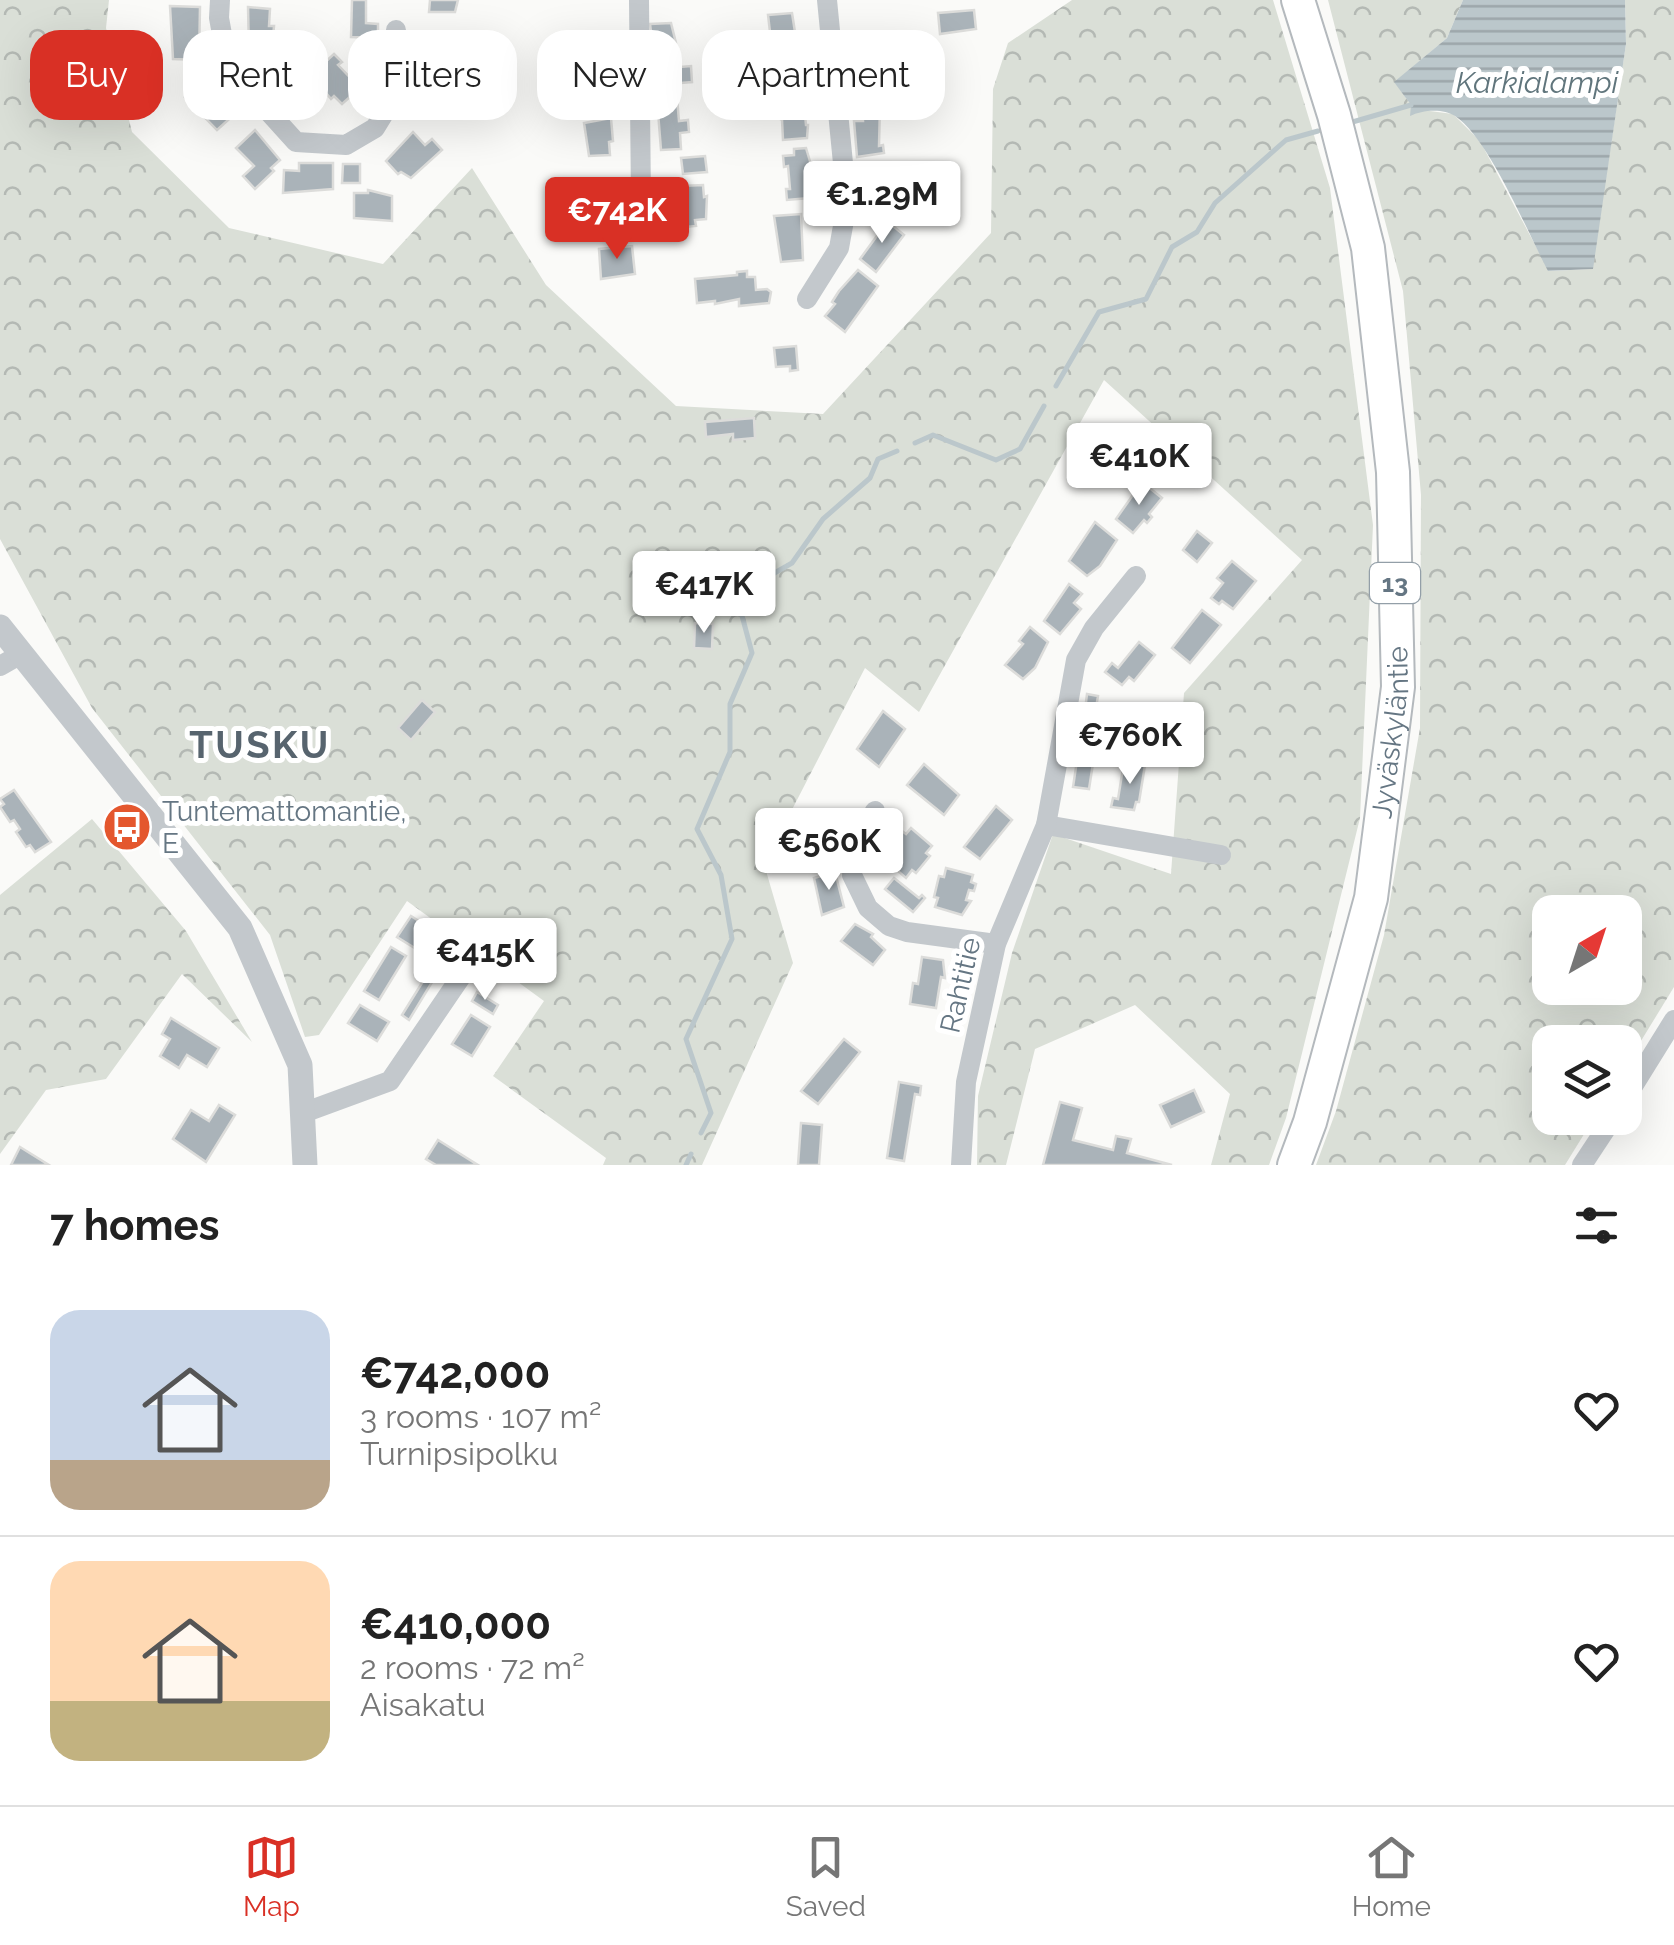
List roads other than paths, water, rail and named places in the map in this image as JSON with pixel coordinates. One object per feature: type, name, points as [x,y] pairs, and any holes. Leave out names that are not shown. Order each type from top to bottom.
[{"type":"highway","name":"Jyväskyläntie","points":[[1294,1165],[1310,1122],[1371,898],[1398,687],[1393,472],[1368,248],[1334,114],[1298,0]]},
{"type":"street","points":[[220,0],[228,67],[296,142],[346,145],[375,128],[380,120]]},
{"type":"street","points":[[639,0],[641,202]]},
{"type":"street","points":[[806,299],[839,248],[846,204],[827,0]]},
{"type":"street","name":"Rahtitie","points":[[961,1165],[966,1082],[996,944],[1046,825],[1076,660],[1094,628],[1136,576]]},
{"type":"street","points":[[0,627],[11,660],[240,928],[300,1065],[305,1165]]},
{"type":"street","points":[[875,811],[856,844],[852,876],[868,908],[889,926],[907,932],[996,944]]},
{"type":"street","points":[[1046,825],[1221,854]]},
{"type":"street","points":[[302,1113],[390,1082],[488,937]]},
{"type":"street","points":[[1642,1071],[1674,1020]]},
{"type":"street","points":[[1582,1165],[1602,1135]]},
{"type":"water","name":"Karkialampi","points":[[1463,0],[1625,0],[1626,44],[1593,269],[1548,271],[1494,164],[1468,127],[1445,112],[1426,111],[1410,116],[1411,105],[1394,82],[1447,38]]},
{"type":"waterway","points":[[1349,123],[1411,105]]},
{"type":"waterway","points":[[1056,386],[1099,312],[1146,299],[1172,247],[1197,232],[1215,203],[1286,140],[1318,131]]},
{"type":"waterway","points":[[915,443],[933,435],[996,460],[1020,449],[1044,406]]},
{"type":"waterway","points":[[701,1133],[711,1113],[686,1039],[732,939],[721,875],[697,829],[730,752],[730,704],[752,653],[741,612],[755,584],[792,563],[823,519],[870,478],[878,459],[897,451]]},
{"type":"waterway","points":[[686,1165],[691,1154]]},
{"type":"place","name":"Tuntemattomantie, E","points":[[127,827]]},
{"type":"district","name":"TUSKU","points":[[260,745]]}]
